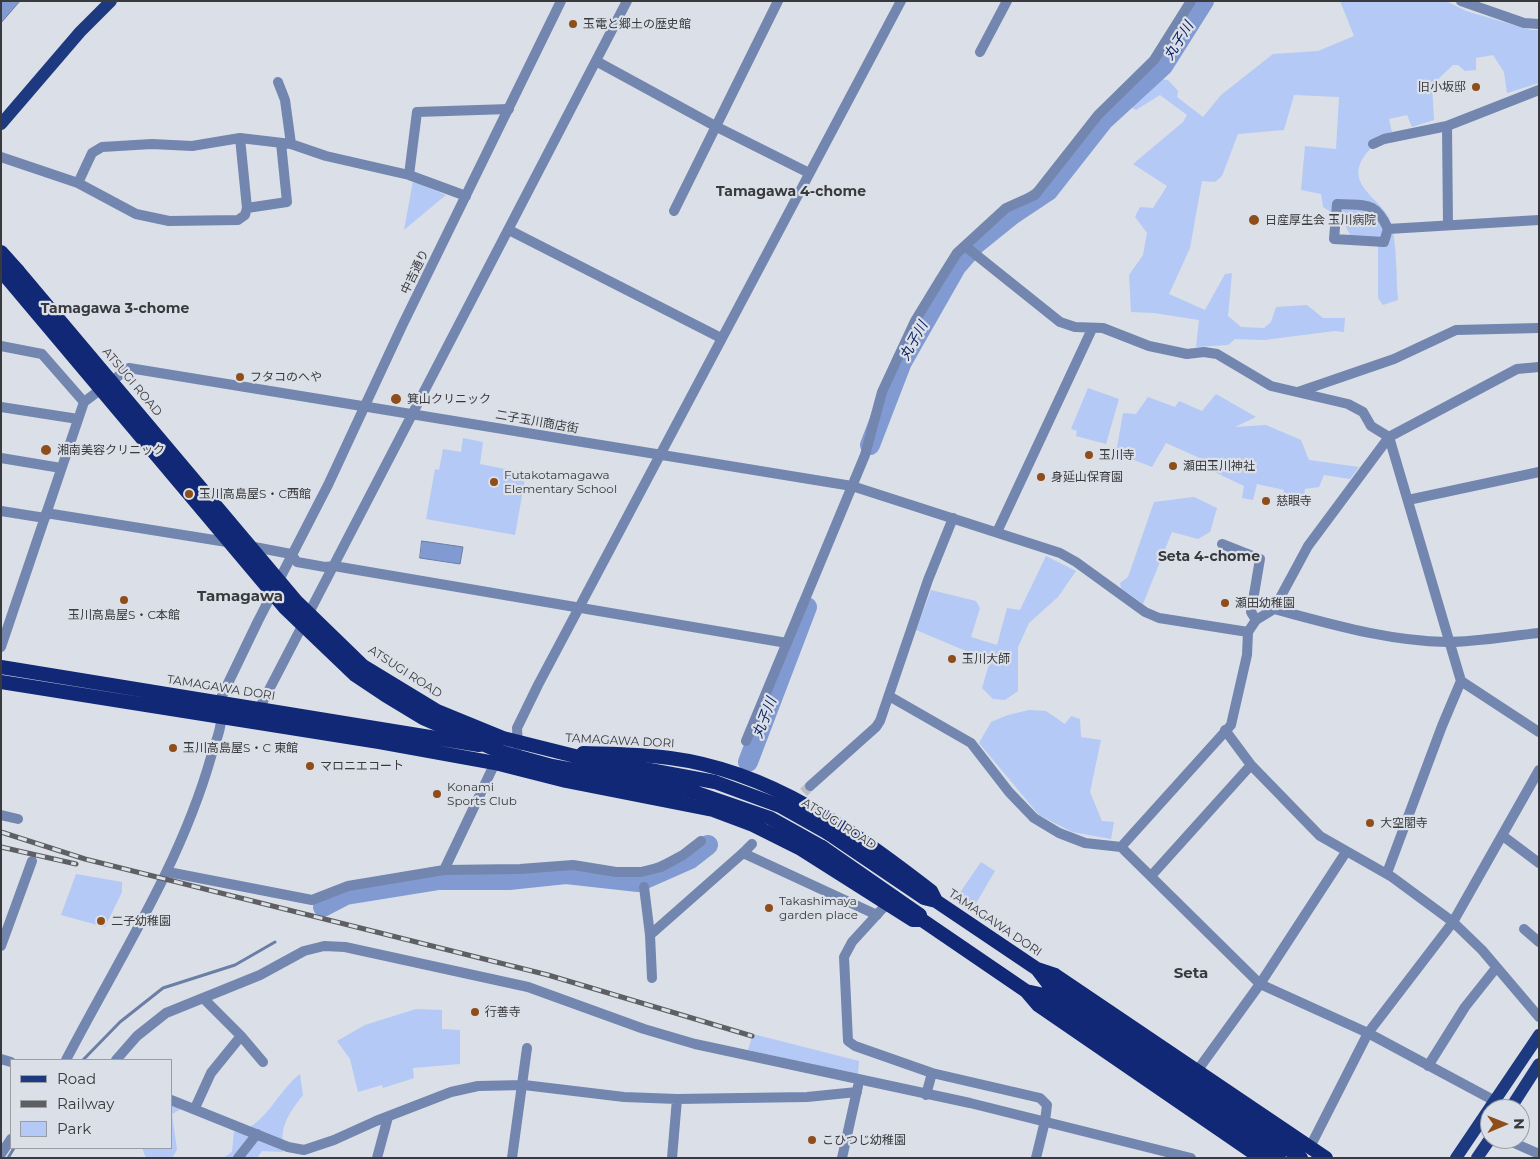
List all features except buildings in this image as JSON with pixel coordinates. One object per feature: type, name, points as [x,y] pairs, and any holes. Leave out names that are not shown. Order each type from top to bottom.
[{"type":"highway","name":"ATSUGI ROAD","points":[[1,252],[296,601],[364,666],[437,711],[503,738],[579,757],[715,782],[780,806],[828,833],[924,898],[936,901]]},
{"type":"highway","points":[[1,271],[285,608],[321,645],[370,685],[422,718],[501,752],[552,766],[697,793],[770,818],[822,847],[918,912],[922,920],[1026,991],[1038,1005],[1261,1158]]},
{"type":"highway","name":"TAMAGAWA DORI","points":[[1,667],[518,752],[671,758],[726,770],[754,780],[818,810],[931,891],[936,901],[1037,969],[1050,986],[1305,1152]]},
{"type":"highway","points":[[1,682],[223,716],[495,763],[566,781],[692,805],[736,818],[801,849],[913,920],[922,920]]},
{"type":"highway","points":[[1037,969],[1055,975],[1197,1071],[1305,1152],[1326,1158]]},
{"type":"highway","points":[[1026,991],[1044,995],[1279,1158]]},
{"type":"main road","points":[[1,124],[80,32],[112,1]]},
{"type":"main road","points":[[1496,1099],[1539,1035]]},
{"type":"main road","points":[[1516,1099],[1539,1064]]},
{"type":"main road","points":[[1456,1158],[1480,1122]]},
{"type":"street","name":"中吉通り","points":[[220,702],[291,554],[328,485],[561,1]]},
{"type":"street","points":[[258,709],[627,1]]},
{"type":"street","points":[[674,211],[778,1]]},
{"type":"street","points":[[518,752],[517,728],[578,608],[901,1]]},
{"type":"street","points":[[980,52],[1007,1]]},
{"type":"street","points":[[746,741],[853,486],[882,392],[896,360],[940,280],[967,247],[1006,208],[1035,195],[1098,115],[1154,60],[1191,1]]},
{"type":"street","points":[[1460,1],[1524,23],[1539,24]]},
{"type":"street","points":[[596,60],[717,127],[808,173]]},
{"type":"street","points":[[247,208],[287,202],[285,100],[278,82]]},
{"type":"street","points":[[1374,144],[1384,139],[1446,126],[1539,90]]},
{"type":"street","points":[[409,175],[417,112],[509,108]]},
{"type":"street","points":[[1446,126],[1448,225]]},
{"type":"street","points":[[1,157],[78,183],[136,214],[169,221],[238,220],[245,215],[247,208],[240,138]]},
{"type":"street","points":[[78,183],[92,153],[102,147],[152,144],[192,146],[240,138],[286,144],[326,156],[409,175],[466,196]]},
{"type":"street","points":[[1337,204],[1371,206],[1382,216],[1388,229],[1384,242],[1334,239],[1337,204]]},
{"type":"street","points":[[1388,229],[1539,220]]},
{"type":"street","points":[[509,230],[721,338]]},
{"type":"street","points":[[967,247],[1060,322],[1075,328],[1103,328],[1149,346],[1187,354],[1204,352],[1217,354],[1271,386],[1348,404],[1362,412],[1371,426],[1389,437],[1461,682],[1442,726],[1386,873]]},
{"type":"street","points":[[997,532],[1092,328]]},
{"type":"street","points":[[1297,392],[1394,359],[1456,330],[1539,328]]},
{"type":"street","points":[[1,346],[42,354],[84,402],[1,647]]},
{"type":"street","points":[[1121,847],[1230,725],[1238,701],[1247,655],[1248,632],[1256,620],[1274,608],[1308,546],[1389,437],[1517,369],[1539,367]]},
{"type":"street","name":"二子玉川商店街","points":[[84,402],[129,368],[853,486],[866,492],[1060,553],[1145,612],[1159,618],[1248,632]]},
{"type":"street","points":[[1,407],[78,420]]},
{"type":"street","points":[[1,458],[61,468]]},
{"type":"street","points":[[1408,500],[1539,472]]},
{"type":"street","points":[[1,511],[45,516],[291,554],[298,562],[325,567],[334,566],[787,643]]},
{"type":"street","points":[[810,786],[876,727],[889,696],[928,580],[953,518]]},
{"type":"street","points":[[1222,544],[1260,559],[1251,612],[1256,620]]},
{"type":"street","points":[[1274,608],[1384,636],[1449,642],[1539,632]]},
{"type":"street","points":[[1461,682],[1539,732]]},
{"type":"street","points":[[889,696],[971,743],[1009,792],[1034,818],[1059,833],[1085,843],[1121,847],[1260,984],[1368,1033],[1493,1099]]},
{"type":"street","points":[[67,1059],[168,872],[202,791],[223,716],[220,702]]},
{"type":"street","points":[[1225,730],[1251,765],[1320,836],[1386,873],[1453,922],[1482,950],[1539,1017]]},
{"type":"street","points":[[444,870],[495,763]]},
{"type":"street","points":[[1151,876],[1251,765]]},
{"type":"street","points":[[1305,1152],[1368,1033],[1453,922],[1539,770]]},
{"type":"street","points":[[1,815],[18,819]]},
{"type":"street","points":[[1503,836],[1539,863]]},
{"type":"street","points":[[168,872],[312,900],[348,886],[444,870],[520,869],[573,865],[616,872],[641,872],[661,867],[683,855],[702,841]]},
{"type":"street","points":[[650,935],[752,844]]},
{"type":"street","points":[[1197,1071],[1260,984],[1346,852]]},
{"type":"street","points":[[743,853],[877,915]]},
{"type":"street","points":[[1,946],[32,861]]},
{"type":"street","points":[[644,888],[650,935],[652,978]]},
{"type":"street","points":[[890,905],[884,908],[852,942],[844,957],[848,1040],[855,1046],[932,1073],[1040,1098],[1048,1105],[1036,1158]]},
{"type":"street","points":[[1524,929],[1539,942]]},
{"type":"street","points":[[117,1059],[136,1036],[166,1013],[260,975],[304,951],[324,946],[345,947],[528,987],[677,1039],[1045,1121],[1191,1158]]},
{"type":"street","points":[[1428,1066],[1465,1007],[1496,968]]},
{"type":"street","points":[[204,998],[263,1062]]},
{"type":"street","points":[[195,1108],[210,1073],[240,1036]]},
{"type":"street","points":[[512,1158],[524,1085],[527,1048]]},
{"type":"street","points":[[926,1095],[932,1073]]},
{"type":"street","points":[[842,1158],[860,1081]]},
{"type":"street","points":[[172,1100],[288,1147],[304,1150],[334,1140],[451,1092],[478,1086],[524,1085],[624,1096],[677,1099],[807,1098],[857,1092]]},
{"type":"street","points":[[672,1158],[677,1099]]},
{"type":"street","points":[[377,1158],[388,1117]]},
{"type":"street","points":[[238,1158],[257,1134]]},
{"type":"street","points":[[1,1154],[10,1140]]},
{"type":"green space","points":[[1340,1],[1446,1],[1466,11],[1531,30],[1539,30],[1539,83],[1507,93],[1504,72],[1493,55],[1476,58],[1476,70],[1465,71],[1458,65],[1453,65],[1432,85],[1434,120],[1412,127],[1407,115],[1389,119],[1392,132],[1383,136],[1371,148],[1361,161],[1358,172],[1366,191],[1388,216],[1394,235],[1398,300],[1383,305],[1378,298],[1378,239],[1350,235],[1342,219],[1323,207],[1321,194],[1301,190],[1305,146],[1336,149],[1339,97],[1294,95],[1284,130],[1238,134],[1222,176],[1215,182],[1202,181],[1190,248],[1169,294],[1205,310],[1225,274],[1232,273],[1228,316],[1241,327],[1264,328],[1271,322],[1276,307],[1307,305],[1323,318],[1345,318],[1344,332],[1335,331],[1264,340],[1235,339],[1228,345],[1196,347],[1199,320],[1154,313],[1131,312],[1129,275],[1143,255],[1147,233],[1135,217],[1140,207],[1153,208],[1167,186],[1133,164],[1183,122],[1187,115],[1160,95],[1136,110],[1130,107],[1159,79],[1168,80],[1178,91],[1177,97],[1203,117],[1221,95],[1273,54],[1318,51],[1354,36]]},
{"type":"green space","points":[[413,181],[446,195],[404,230]]},
{"type":"green space","points":[[1088,388],[1119,399],[1106,444],[1076,436],[1077,431],[1071,429]]},
{"type":"green space","points":[[1216,394],[1256,417],[1235,427],[1266,425],[1301,440],[1309,460],[1359,467],[1350,479],[1324,475],[1319,487],[1305,489],[1304,497],[1283,494],[1284,490],[1257,484],[1253,500],[1242,498],[1244,486],[1204,467],[1202,459],[1166,443],[1152,467],[1116,453],[1123,413],[1136,414],[1148,397],[1175,407],[1179,401],[1202,411]]},
{"type":"green space","points":[[463,438],[483,442],[480,464],[526,473],[515,535],[426,519],[435,469],[439,470],[443,449],[461,452]]},
{"type":"green space","points":[[1194,497],[1217,508],[1210,532],[1198,539],[1172,532],[1143,604],[1121,588],[1120,583],[1128,577],[1154,502]]},
{"type":"green space","points":[[1046,556],[1076,571],[1058,597],[1029,623],[1018,647],[1018,691],[1005,700],[993,699],[982,688],[990,661],[916,630],[931,590],[976,601],[980,608],[971,637],[997,645],[1007,608],[1020,610]]},
{"type":"green space","points":[[1029,710],[1046,711],[1065,724],[1071,716],[1080,719],[1081,737],[1101,740],[1090,792],[1102,821],[1114,822],[1111,839],[1072,832],[1039,815],[979,743],[991,722],[1008,715]]},
{"type":"green space","points":[[981,862],[995,871],[975,905],[959,894]]},
{"type":"green space","points":[[76,874],[122,882],[122,892],[105,927],[61,915]]},
{"type":"green space","points":[[416,1009],[442,1010],[442,1029],[460,1030],[460,1064],[413,1068],[414,1078],[383,1088],[382,1085],[358,1092],[350,1059],[337,1041],[365,1025]]},
{"type":"green space","points":[[753,1034],[859,1061],[858,1075],[748,1050]]},
{"type":"green space","points":[[300,1074],[303,1095],[286,1122],[282,1143],[283,1152],[262,1151],[257,1158],[223,1158],[232,1152],[234,1132],[245,1130],[262,1117]]},
{"type":"green space","points":[[172,1103],[185,1107],[172,1114]]},
{"type":"green space","points":[[172,1114],[177,1150],[172,1158],[146,1158],[142,1149],[172,1149]]},
{"type":"shaded area","points":[[1,1],[20,1],[1,23]]},
{"type":"shaded area","points":[[422,541],[463,547],[460,564],[420,558]]},
{"type":"waterway","name":"丸子川","points":[[870,445],[902,362],[956,267],[976,244],[1012,215],[1048,191],[1103,121],[1163,66],[1204,1]]},
{"type":"waterway","name":"丸子川","points":[[748,762],[807,607]]},
{"type":"waterway","points":[[323,907],[346,895],[439,880],[509,880],[566,874],[638,882],[690,859],[708,845]]},
{"type":"waterway","points":[[84,1059],[120,1022],[163,988],[235,965],[275,942]]},
{"type":"waterway","points":[[8,1158],[13,1149]]},
{"type":"tunnel","points":[[793,803],[810,786]]},
{"type":"railway","points":[[1,832],[85,859],[548,975],[752,1036]]},
{"type":"railway","points":[[1,847],[76,864]]},
{"type":"place","name":"玉電と郷土の歴史館","points":[[573,24]]},
{"type":"place","name":"旧小坂邸","points":[[1476,87]]},
{"type":"place","name":"日産厚生会 玉川病院","points":[[1254,220]]},
{"type":"place","name":"フタコのへや","points":[[240,377]]},
{"type":"place","name":"箕山クリニック","points":[[396,399]]},
{"type":"place","name":"湘南美容クリニック","points":[[46,450]]},
{"type":"place","name":"玉川寺","points":[[1089,455]]},
{"type":"place","name":"瀬田玉川神社","points":[[1173,466]]},
{"type":"place","name":"身延山保育園","points":[[1041,477]]},
{"type":"place","name":"Futakotamagawa Elementary School","points":[[494,482]]},
{"type":"place","name":"玉川高島屋S・C西館","points":[[189,494]]},
{"type":"place","name":"慈眼寺","points":[[1266,501]]},
{"type":"place","name":"玉川高島屋S・C本館","points":[[124,600]]},
{"type":"place","name":"瀬田幼稚園","points":[[1225,603]]},
{"type":"place","name":"玉川大師","points":[[952,659]]},
{"type":"place","name":"玉川高島屋S・C 東館","points":[[173,748]]},
{"type":"place","name":"マロニエコート","points":[[310,766]]},
{"type":"place","name":"Konami Sports Club","points":[[437,794]]},
{"type":"place","name":"大空閣寺","points":[[1370,823]]},
{"type":"place","name":"Takashimaya garden place","points":[[769,908]]},
{"type":"place","name":"二子幼稚園","points":[[101,921]]},
{"type":"place","name":"行善寺","points":[[475,1012]]},
{"type":"place","name":"こひつじ幼稚園","points":[[812,1140]]},
{"type":"district","name":"Tamagawa 4-chome","points":[[791,192]]},
{"type":"district","name":"Tamagawa 3-chome","points":[[115,309]]},
{"type":"district","name":"Seta 4-chome","points":[[1209,557]]},
{"type":"district","name":"Tamagawa","points":[[240,597]]},
{"type":"district","name":"Seta","points":[[1191,974]]}]
